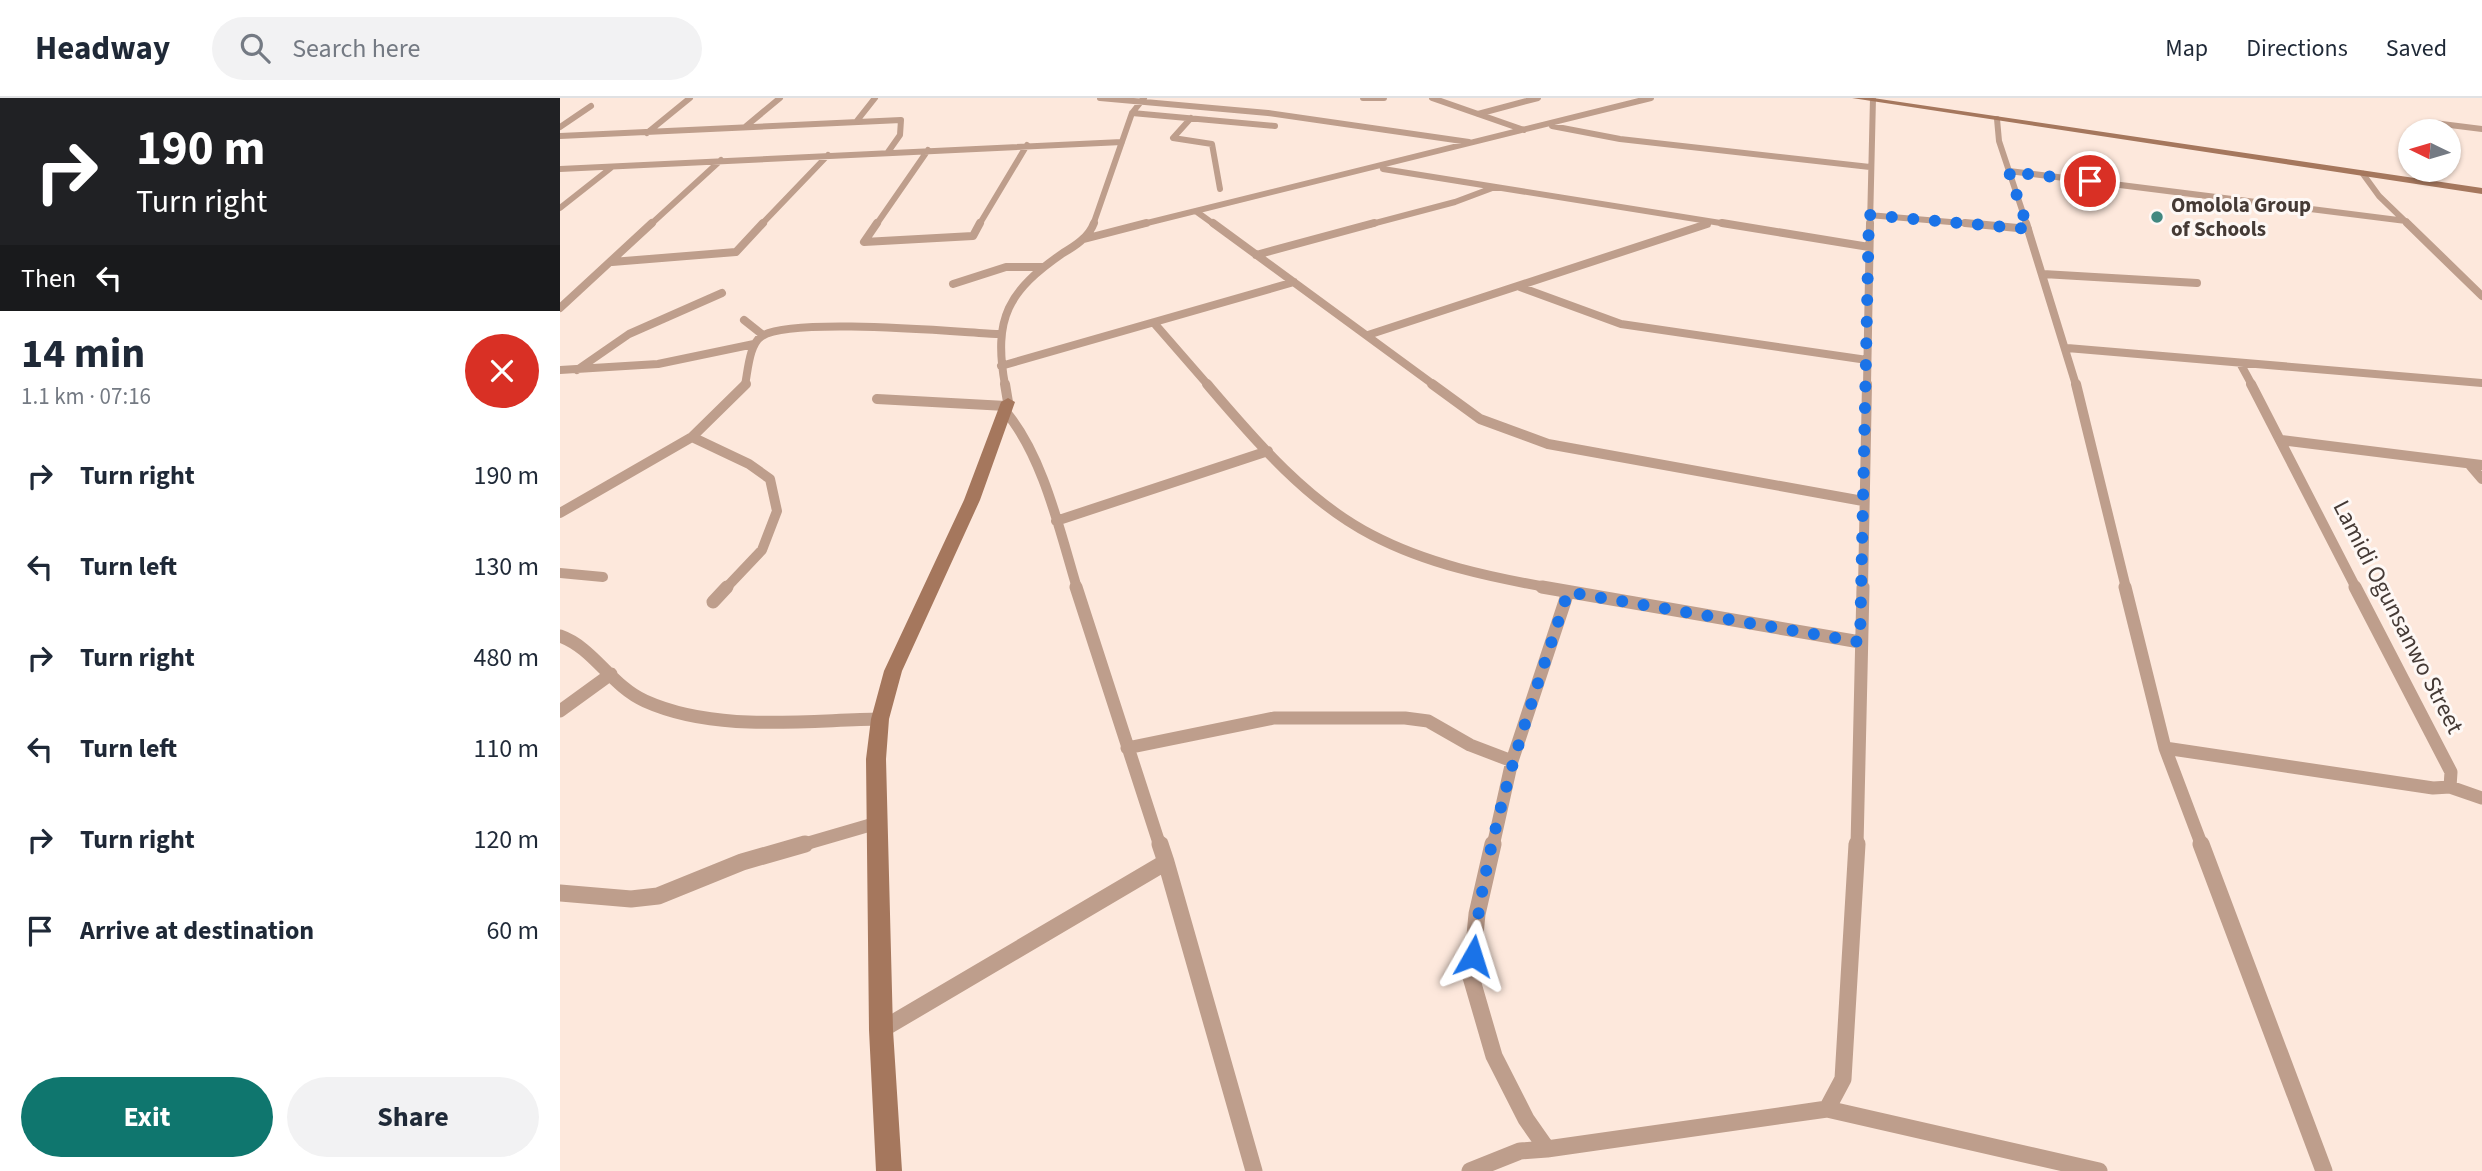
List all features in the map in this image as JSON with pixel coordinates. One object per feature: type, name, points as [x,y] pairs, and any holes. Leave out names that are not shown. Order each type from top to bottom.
[{"type":"main road","points":[[1856,98],[2482,189]]},
{"type":"main road","points":[[1873,99],[2363,174],[2482,189]]},
{"type":"main road","points":[[889,1171],[881,1030],[876,759],[880,719],[893,671],[972,500],[1006,406]]},
{"type":"street","points":[[647,133],[690,98]]},
{"type":"street","points":[[745,127],[780,98]]},
{"type":"street","points":[[856,122],[875,98]]},
{"type":"street","points":[[1100,98],[1143,99],[1305,118],[1473,143]]},
{"type":"street","points":[[1363,98],[1384,98]]},
{"type":"street","points":[[1432,98],[1525,130]]},
{"type":"street","points":[[1476,114],[1538,98]]},
{"type":"street","points":[[1254,1171],[1166,862],[1056,522],[1022,431],[1006,406],[998,334],[1016,292],[1042,267],[1084,239],[1651,98]]},
{"type":"street","points":[[1084,239],[1097,219],[1132,113],[1143,99]]},
{"type":"street","points":[[1826,1109],[1843,1079],[1857,848],[1873,99]]},
{"type":"street","points":[[560,127],[591,106]]},
{"type":"street","points":[[1132,113],[1275,126]]},
{"type":"street","points":[[1191,118],[1173,138],[1212,144],[1220,189]]},
{"type":"street","points":[[1997,119],[1999,141],[2067,348],[2165,748],[2324,1171]]},
{"type":"street","points":[[560,136],[903,122],[900,135],[888,152]]},
{"type":"street","points":[[1545,125],[1620,139],[1870,167]]},
{"type":"street","points":[[2461,126],[2482,129]]},
{"type":"street","points":[[560,169],[1122,142]]},
{"type":"street","points":[[928,150],[864,242],[973,236],[1027,145]]},
{"type":"street","points":[[612,262],[736,252],[828,155]]},
{"type":"street","points":[[560,308],[721,160]]},
{"type":"street","points":[[560,208],[612,166]]},
{"type":"street","points":[[1376,168],[1869,247]]},
{"type":"street","points":[[2009,172],[2406,221]]},
{"type":"street","points":[[2363,174],[2379,196],[2482,296]]},
{"type":"street","points":[[1256,255],[1455,202],[1495,187]]},
{"type":"street","points":[[1197,212],[1480,419],[1525,439],[1586,454],[1863,500]]},
{"type":"street","points":[[1869,215],[2028,229]]},
{"type":"street","points":[[1368,335],[1711,222]]},
{"type":"street","points":[[953,284],[1006,267],[1042,267]]},
{"type":"street","points":[[2043,274],[2197,283]]},
{"type":"street","points":[[1001,366],[1294,282]]},
{"type":"street","points":[[1520,287],[1621,324],[1867,360]]},
{"type":"street","points":[[578,370],[610,342],[635,328],[722,293]]},
{"type":"street","points":[[744,320],[763,335]]},
{"type":"street","points":[[1154,323],[1268,452],[1342,518],[1378,537],[1440,562],[1568,592],[1860,642]]},
{"type":"street","points":[[560,370],[619,369],[671,363],[754,344],[763,335],[793,329],[871,327],[998,334]]},
{"type":"street","points":[[560,513],[692,437],[746,386],[754,344]]},
{"type":"street","points":[[2067,348],[2482,383]]},
{"type":"street","name":"Lamidi Ogunsanwo Street","points":[[2240,363],[2451,772],[2450,787]]},
{"type":"street","points":[[877,399],[1006,406]]},
{"type":"street","points":[[692,437],[749,464],[770,480],[777,510],[762,550],[713,602]]},
{"type":"street","points":[[2281,440],[2482,465]]},
{"type":"street","points":[[1056,522],[1268,452]]},
{"type":"street","points":[[2470,464],[2482,479]]},
{"type":"street","points":[[560,573],[603,577]]},
{"type":"street","points":[[1547,1149],[1526,1119],[1494,1056],[1471,977],[1477,914],[1512,761],[1568,592]]},
{"type":"street","points":[[560,636],[574,641],[644,701],[689,714],[750,720],[880,719]]},
{"type":"street","points":[[560,711],[611,674]]},
{"type":"street","points":[[1127,748],[1274,718],[1405,718],[1428,721],[1470,745],[1512,761]]},
{"type":"street","points":[[2165,748],[2432,788],[2450,787],[2482,798]]},
{"type":"street","points":[[560,893],[631,899],[658,896],[742,862],[877,823]]},
{"type":"street","points":[[881,1030],[1166,862]]},
{"type":"street","points":[[1470,1171],[1520,1151],[1826,1109],[2028,1164],[2099,1171]]},
{"type":"place","name":"Omolola Group of Schools","points":[[2157,217]]},
{"type":"route","points":[[1473,956],[1477,914],[1512,761],[1568,592],[1860,642],[1869,215],[2028,229],[2009,172],[2090,181]]}]
